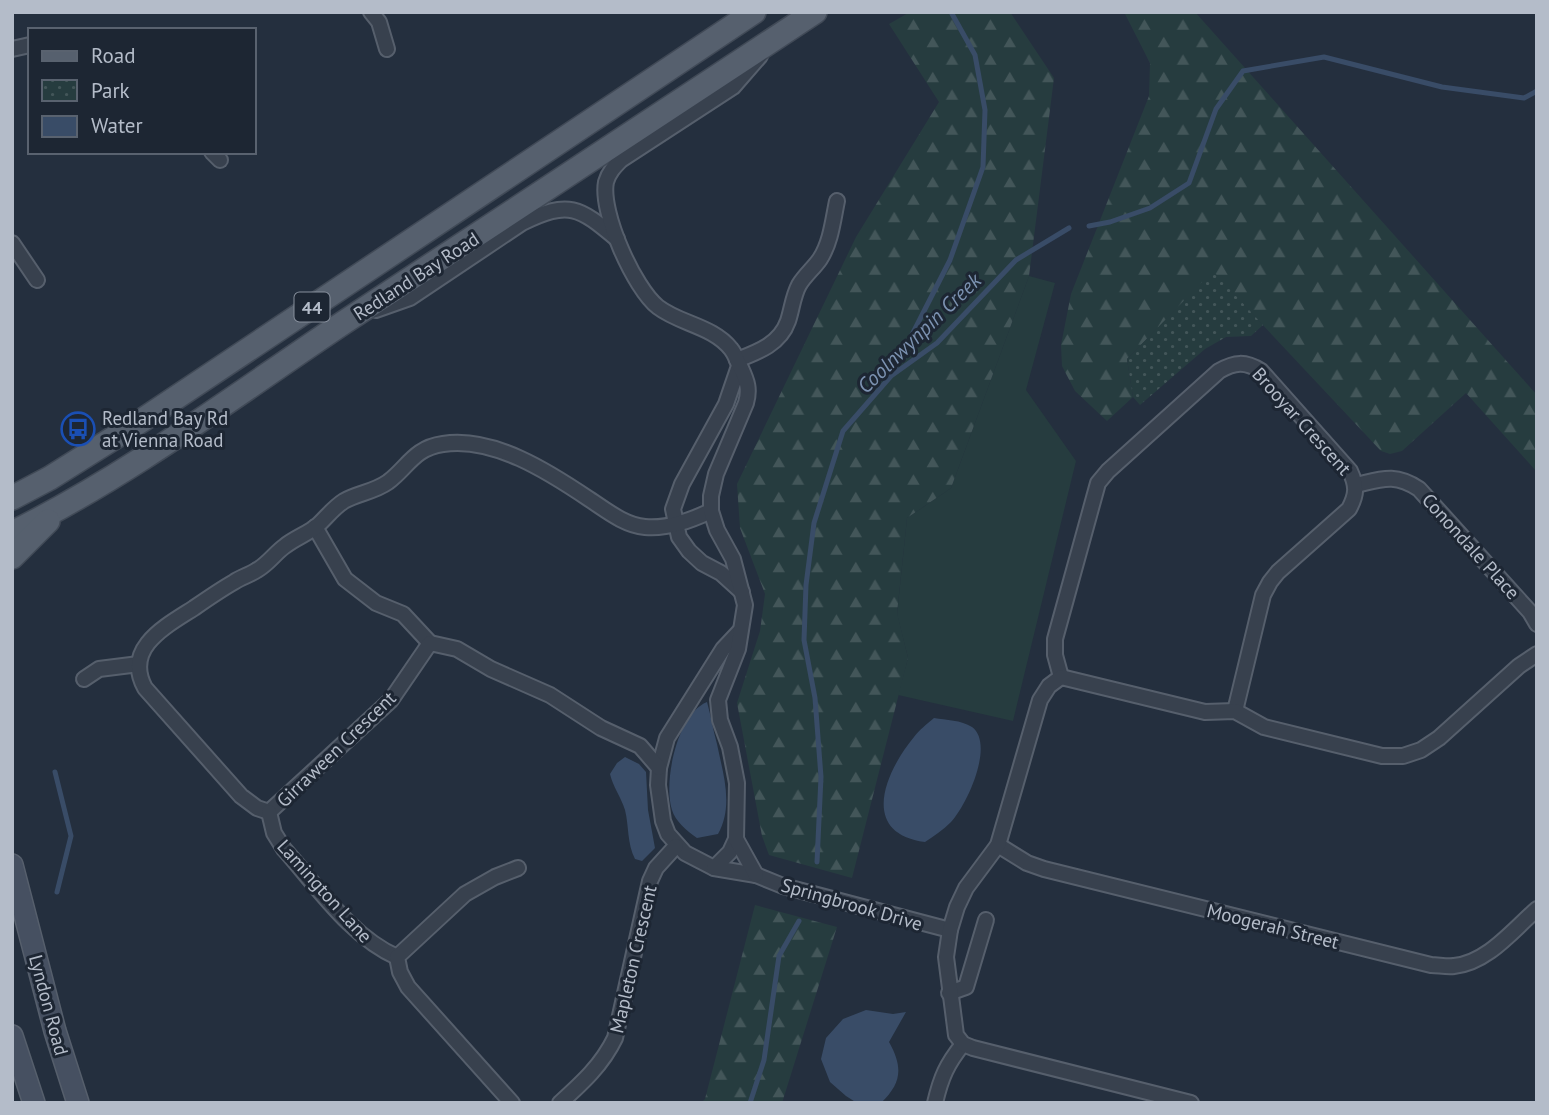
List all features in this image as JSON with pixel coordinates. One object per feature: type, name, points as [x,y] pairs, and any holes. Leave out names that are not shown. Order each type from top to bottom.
[{"type":"main road","name":"Redland Bay Road","points":[[12,498],[50,478],[144,419],[754,12]]},
{"type":"main road","name":"Redland Bay Road","points":[[12,533],[57,510],[138,461],[815,12]]},
{"type":"main road","points":[[12,557],[57,510]]},
{"type":"main road","name":"Lyndon Road","points":[[12,866],[55,1031],[78,1103]]},
{"type":"main road","points":[[12,1036],[34,1103]]},
{"type":"street","points":[[371,12],[379,22],[387,49]]},
{"type":"street","name":"Springbrook Drive","points":[[755,874],[736,839],[737,783],[730,747],[720,720],[718,700],[738,649],[745,611],[744,594],[733,559],[718,530],[711,496],[722,458],[736,432],[748,393],[748,380],[725,342],[674,317],[658,307],[645,294],[634,279],[617,239],[605,194],[610,171],[621,160],[733,87],[776,38]]},
{"type":"street","points":[[744,594],[721,573],[689,551],[679,537],[673,509],[682,484],[722,413],[738,363],[780,336],[788,323],[794,296],[801,282],[821,257],[830,237],[837,201]]},
{"type":"street","name":"Springbrook Drive","points":[[344,322],[410,298],[522,223],[540,215],[557,210],[580,210],[617,239]]},
{"type":"street","points":[[12,243],[37,280]]},
{"type":"street","name":"Brooyar Crescent","points":[[1061,677],[1055,655],[1055,639],[1098,483],[1219,371],[1232,363],[1249,363],[1261,371],[1350,471],[1356,485],[1355,497],[1349,509],[1278,572],[1263,594],[1235,711]]},
{"type":"street","points":[[84,679],[99,668],[139,664],[148,643],[165,627],[237,580],[259,570],[283,547],[315,527],[346,500],[373,491],[388,482],[415,454],[443,444],[480,445],[509,454],[546,471],[611,514],[632,524],[645,527],[676,525],[712,511]]},
{"type":"street","name":"Conondale Place","points":[[1356,485],[1388,478],[1405,480],[1419,489],[1530,612],[1537,624]]},
{"type":"street","points":[[315,527],[345,579],[376,603],[403,614],[430,643],[457,649],[491,669],[550,695],[601,728],[640,746],[659,768]]},
{"type":"street","points":[[677,846],[663,821],[658,785],[659,768],[667,738],[723,649],[739,632]]},
{"type":"street","name":"Girraween Crescent","points":[[139,664],[139,678],[145,688],[241,796],[269,813],[391,701],[430,643]]},
{"type":"street","points":[[1191,1103],[973,1048],[963,1044],[956,1035],[946,957],[950,930],[966,888],[998,845],[1040,700],[1049,686],[1061,677],[1205,712],[1235,711],[1264,727],[1382,757],[1403,756],[1421,750],[1439,738],[1519,666],[1537,654]]},
{"type":"street","points":[[640,746],[667,738]]},
{"type":"street","name":"Lamington Lane","points":[[269,813],[274,833],[284,849],[363,937],[397,957]]},
{"type":"street","points":[[714,868],[730,852],[736,839]]},
{"type":"street","name":"Moogerah Street","points":[[998,845],[1027,863],[1044,869],[1431,965],[1453,967],[1474,960],[1490,951],[1537,909]]},
{"type":"street","name":"Springbrook Drive","points":[[677,846],[693,859],[714,868],[755,874],[783,886],[950,930]]},
{"type":"street","name":"Mapleton Crescent","points":[[560,1103],[592,1073],[606,1056],[615,1038],[650,881],[656,868],[677,846]]},
{"type":"street","points":[[512,1103],[408,987],[400,972],[397,957],[465,894],[518,868]]},
{"type":"street","points":[[949,993],[966,988],[986,920]]},
{"type":"street","points":[[935,1103],[941,1076],[948,1062],[963,1044]]},
{"type":"green space","points":[[910,12],[1010,12],[1054,78],[1029,276],[951,488],[907,518],[897,613],[908,658],[852,878],[769,855],[762,836],[737,703],[760,631],[765,594],[740,528],[737,484],[856,237],[939,102],[889,24]]},
{"type":"green space","points":[[1124,12],[1195,12],[1537,395],[1537,472],[1466,393],[1402,451],[1390,454],[1381,451],[1213,272],[1127,359],[1133,397],[1107,421],[1075,391],[1062,366],[1061,345],[1071,294],[1149,96],[1150,63]]},
{"type":"green space","points":[[1213,271],[1263,325],[1251,336],[1226,337],[1205,349],[1140,405],[1133,397],[1127,359]]},
{"type":"green space","points":[[1029,276],[1055,283],[1026,390],[1076,461],[1013,721],[898,695],[908,658],[897,614],[907,518],[951,488]]},
{"type":"green space","points":[[755,905],[837,927],[782,1103],[701,1103],[705,1099]]},
{"type":"water","points":[[707,702],[724,778],[726,801],[723,823],[718,834],[697,838],[676,818],[672,810],[669,783],[680,734],[697,709]]},
{"type":"water","points":[[934,718],[972,727],[978,735],[981,747],[971,789],[957,814],[942,830],[925,842],[904,836],[891,827],[885,814],[884,799],[887,783],[903,751]]},
{"type":"water","points":[[625,757],[639,764],[646,772],[648,810],[655,848],[642,861],[635,859],[632,853],[625,810],[610,774]]},
{"type":"water","points":[[866,1010],[893,1014],[906,1012],[889,1042],[897,1059],[896,1082],[881,1103],[857,1103],[846,1096],[830,1082],[821,1059],[826,1038],[843,1019]]},
{"type":"waterway","points":[[892,374],[950,260],[983,167],[985,110],[975,55],[951,12]]},
{"type":"waterway","name":"Coolnwynpin Creek","points":[[1089,226],[1110,222],[1150,208],[1189,183],[1216,109],[1243,71],[1324,57],[1442,87],[1524,98],[1537,91]]},
{"type":"waterway","name":"Coolnwynpin Creek","points":[[817,862],[821,777],[815,698],[804,640],[806,585],[814,523],[843,431],[891,376],[937,343],[1016,260],[1069,228]]},
{"type":"waterway","points":[[55,772],[71,836],[57,892]]},
{"type":"waterway","name":"Coolnwynpin Creek","points":[[750,1103],[764,1060],[779,956],[799,921]]},
{"type":"place","name":"Redland Bay Rd at Vienna Road","points":[[78,429]]}]
